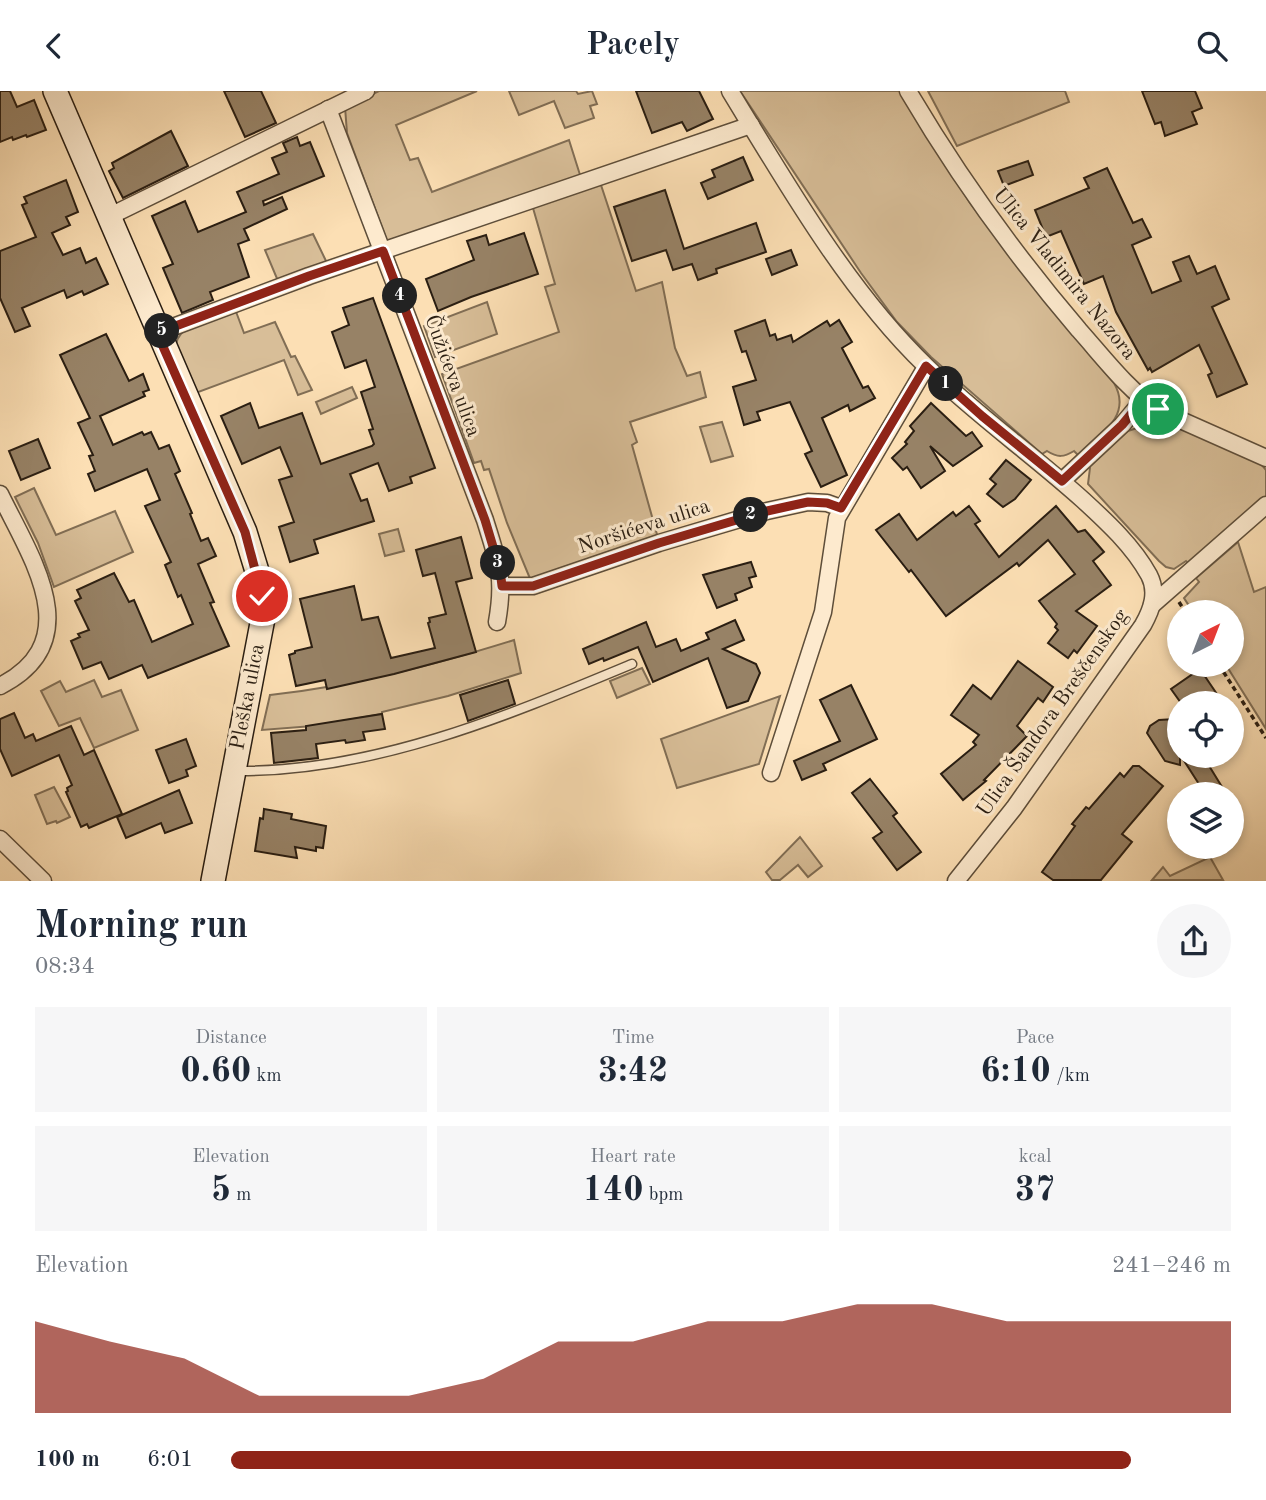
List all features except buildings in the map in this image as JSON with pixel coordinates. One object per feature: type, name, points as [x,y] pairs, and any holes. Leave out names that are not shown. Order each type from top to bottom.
[{"type":"street","name":"Pleška ulica","points":[[55,91],[245,532],[260,581],[263,618],[213,880]]},
{"type":"street","points":[[108,217],[366,91]]},
{"type":"street","name":"Ulica Šandora Breščenskog","points":[[730,91],[854,283],[892,330],[926,366],[1102,518],[1138,557],[1151,579],[1152,605],[1143,625],[1014,808],[956,880]]},
{"type":"street","name":"Ulica Vladimira Nazora","points":[[908,91],[958,173],[998,228],[1052,299],[1119,376],[1143,400],[1158,409],[1266,458]]},
{"type":"street","name":"Čužićeva ulica","points":[[328,109],[485,520],[502,586],[497,622]]},
{"type":"street","points":[[157,333],[309,276],[751,125]]},
{"type":"street","points":[[771,773],[823,612],[831,568],[834,529],[841,508],[926,366]]},
{"type":"street","points":[[1062,481],[1122,425],[1143,400]]},
{"type":"street","points":[[0,494],[44,590],[48,614],[44,641],[37,657],[24,673],[0,686]]},
{"type":"street","name":"Noršićeva ulica","points":[[502,586],[533,586],[684,535],[767,511],[808,502],[827,503],[841,508]]},
{"type":"street","points":[[1152,605],[1266,505]]},
{"type":"street","points":[[0,839],[43,880]]},
{"type":"lane","points":[[234,771],[304,769],[405,746],[498,718],[632,664]]},
{"type":"path","points":[[1227,677],[1266,738]]},
{"type":"shaded area","points":[[379,91],[477,91],[396,125],[410,160],[418,158],[432,192],[569,140],[581,178],[387,241],[347,133],[345,107]]},
{"type":"shaded area","points":[[509,91],[576,91],[578,94],[592,91],[597,104],[590,106],[594,118],[565,128],[554,101],[519,115]]},
{"type":"shaded area","points":[[740,91],[900,91],[970,203],[1114,383],[1119,395],[1117,415],[1104,432],[1078,455],[1074,451],[1061,456],[1047,451],[1042,454],[931,357],[897,322],[861,273]]},
{"type":"shaded area","points":[[928,91],[1065,91],[1069,102],[957,146]]},
{"type":"shaded area","points":[[600,182],[636,291],[662,282],[675,348],[687,376],[700,372],[706,397],[630,422],[637,442],[632,445],[658,538],[531,581],[507,523],[489,469],[484,470],[481,461],[474,463],[442,374],[559,332],[545,287],[555,284],[533,208],[554,196]]},
{"type":"shaded area","points":[[313,234],[327,263],[278,281],[265,250]]},
{"type":"shaded area","points":[[487,302],[497,334],[435,357],[424,326]]},
{"type":"shaded area","points":[[235,309],[244,333],[275,322],[291,357],[295,356],[312,390],[298,395],[284,360],[193,394],[176,344],[179,337],[191,325]]},
{"type":"shaded area","points":[[352,387],[357,398],[321,414],[316,402]]},
{"type":"shaded area","points":[[722,422],[733,456],[711,462],[700,427]]},
{"type":"shaded area","points":[[1149,424],[1175,425],[1261,464],[1266,470],[1266,496],[1189,564],[1186,561],[1174,569],[1159,561],[1088,484],[1090,468],[1086,465],[1125,432]]},
{"type":"shaded area","points":[[34,488],[56,535],[115,511],[133,552],[54,587],[38,543],[15,497]]},
{"type":"shaded area","points":[[398,529],[404,551],[385,556],[379,534]]},
{"type":"shaded area","points":[[1238,542],[1254,592],[1266,587],[1266,729],[1234,677],[1244,677],[1244,600],[1185,600],[1184,598],[1199,582],[1196,578]]},
{"type":"shaded area","points":[[514,640],[521,673],[382,714],[313,726],[262,730],[270,695],[394,673]]},
{"type":"shaded area","points":[[642,668],[650,684],[617,698],[610,681]]},
{"type":"shaded area","points":[[94,680],[102,697],[121,690],[138,730],[94,748],[80,718],[59,726],[41,691],[60,681],[66,692]]},
{"type":"shaded area","points":[[780,696],[759,764],[677,788],[661,739]]},
{"type":"shaded area","points":[[54,787],[70,817],[47,824],[35,795]]},
{"type":"shaded area","points":[[800,837],[822,866],[808,877],[798,865],[780,880],[772,880],[766,872]]},
{"type":"shaded area","points":[[1211,859],[1223,880],[1152,880],[1163,867],[1170,876]]},
{"type":"route","points":[[262,596],[245,532],[157,333],[383,251],[485,520],[502,586],[533,586],[659,543],[794,504],[827,503],[841,508],[926,366],[1062,481],[1122,425],[1143,400],[1158,409]]}]
